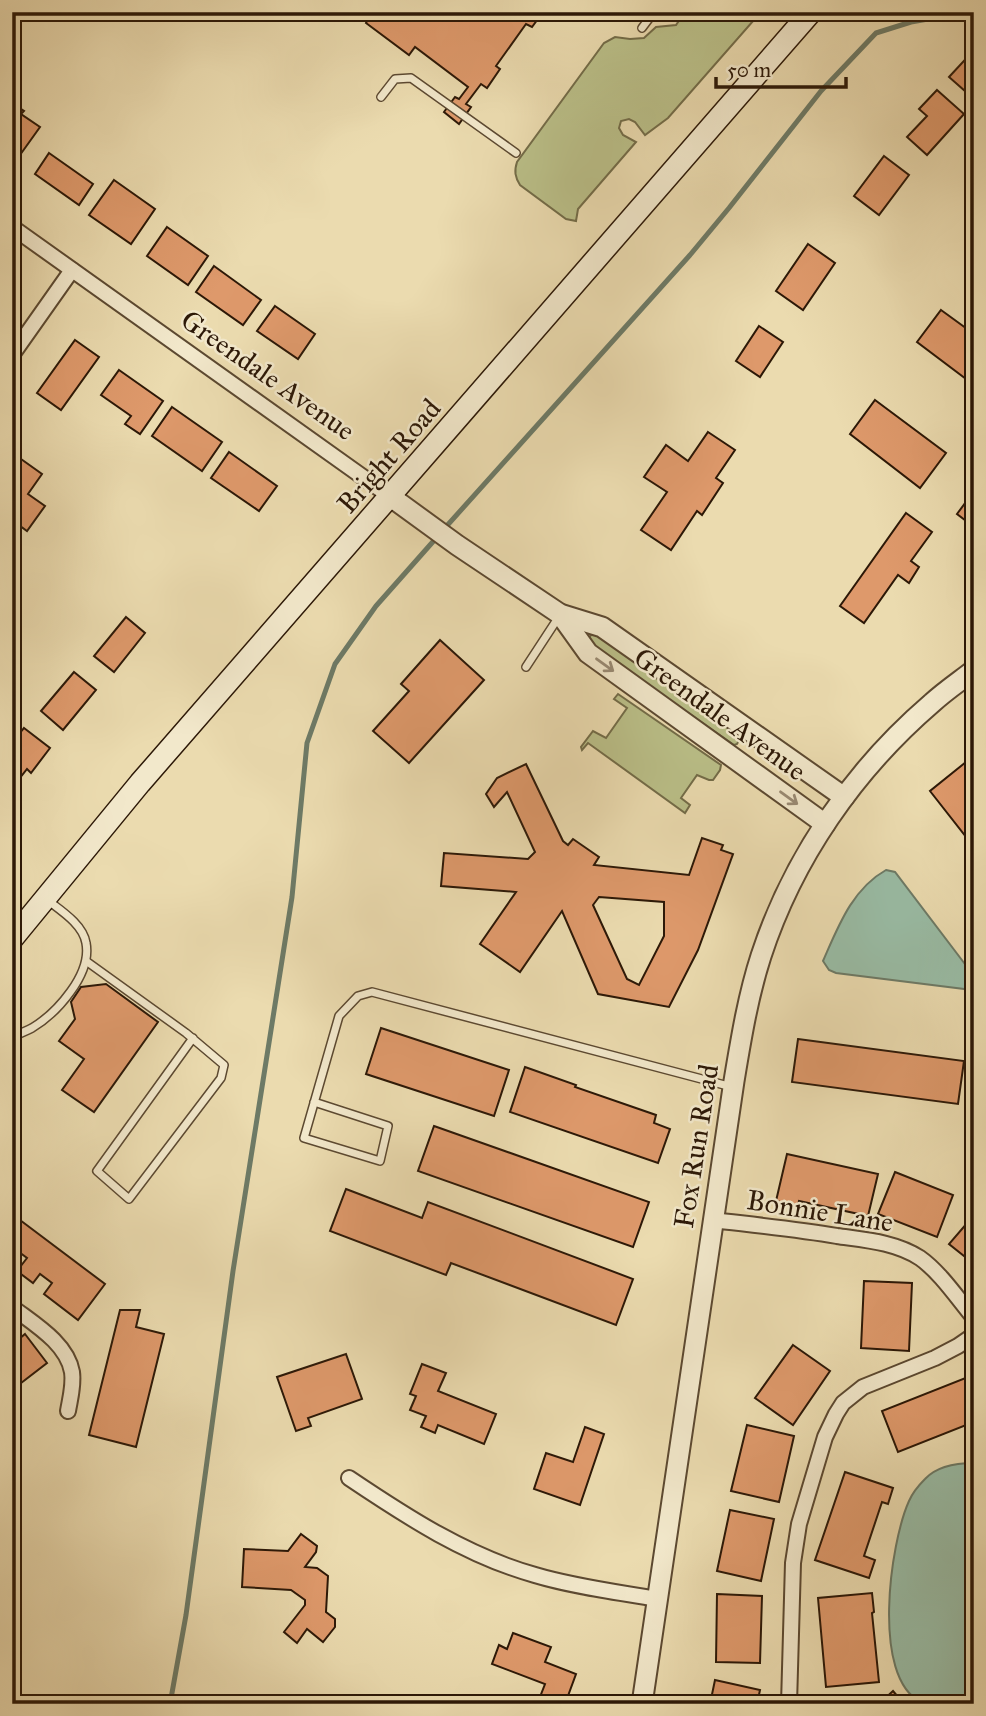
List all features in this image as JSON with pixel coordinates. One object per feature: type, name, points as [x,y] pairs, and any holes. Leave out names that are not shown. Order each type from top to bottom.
[{"type":"main road","name":"Bright Road","points":[[12,939],[140,783],[811,12]]},
{"type":"street","name":"Greendale Avenue","points":[[12,227],[457,545],[561,614],[602,627],[844,797]]},
{"type":"street","points":[[12,355],[72,270]]},
{"type":"street","name":"Greendale Avenue","points":[[561,614],[588,653],[825,824]]},
{"type":"street","name":"Fox Run Road","points":[[642,1704],[733,1087],[747,1004],[761,955],[780,907],[803,861],[825,824],[860,775],[933,701],[974,670]]},
{"type":"street","name":"Bonnie Lane","points":[[713,1220],[806,1231],[896,1247],[921,1258],[931,1267],[974,1318]]},
{"type":"street","points":[[12,1307],[43,1331],[68,1360],[72,1373],[68,1411]]},
{"type":"street","points":[[789,1704],[793,1563],[799,1524],[825,1437],[836,1414],[853,1394],[863,1387],[935,1358],[974,1335]]},
{"type":"street","points":[[349,1478],[436,1534],[484,1556],[568,1584],[657,1599]]},
{"type":"lane","points":[[642,28],[654,12]]},
{"type":"lane","points":[[381,97],[395,79],[411,78],[516,153]]},
{"type":"lane","points":[[526,667],[561,614]]},
{"type":"lane","points":[[12,1037],[33,1028],[66,999],[86,961],[86,942],[80,929],[45,898]]},
{"type":"lane","points":[[86,961],[193,1038],[223,1065],[221,1078],[129,1199],[97,1171],[193,1038]]},
{"type":"lane","points":[[314,1102],[388,1126],[380,1161],[304,1138],[314,1102],[339,1016],[358,996],[372,992],[733,1087]]},
{"type":"shaded area","points":[[685,12],[761,12],[668,118],[645,135],[635,122],[629,119],[621,121],[619,128],[623,135],[636,142],[578,209],[576,221],[566,219],[520,185],[516,174],[517,162],[604,43],[615,37],[644,38],[656,27],[676,25]]},
{"type":"shaded area","points":[[599,632],[742,735],[737,744],[734,745],[591,645],[588,639]]},
{"type":"shaded area","points":[[618,694],[721,765],[713,780],[697,775],[681,798],[690,805],[685,813],[588,743],[582,750],[581,747],[593,731],[606,738],[627,708],[614,699]]},
{"type":"shaded area","points":[[886,870],[895,872],[974,976],[972,995],[964,989],[829,970],[823,961],[847,910],[864,887]]},
{"type":"shaded area","points":[[974,1463],[974,1704],[925,1703],[905,1688],[895,1666],[890,1639],[889,1608],[896,1547],[909,1501],[923,1481],[941,1468]]},
{"type":"building","points":[[366,12],[543,12],[532,27],[526,24],[496,66],[500,69],[487,88],[481,84],[466,104],[471,107],[459,124],[444,112],[455,97],[459,99],[468,87],[415,47],[409,55],[366,23],[362,17]]},
{"type":"building","points":[[974,50],[974,81],[965,91],[949,77]]},
{"type":"building","points":[[937,90],[964,114],[927,155],[907,137],[927,116],[919,109]]},
{"type":"building","points":[[12,103],[24,111],[21,114],[40,127],[15,162],[12,160]]},
{"type":"building","points":[[49,153],[93,184],[79,205],[35,174]]},
{"type":"building","points":[[884,156],[909,175],[879,215],[854,196]]},
{"type":"building","points":[[114,180],[155,209],[131,244],[89,215]]},
{"type":"building","points":[[167,227],[208,256],[188,285],[147,256]]},
{"type":"building","points":[[808,244],[835,263],[803,310],[776,291]]},
{"type":"building","points":[[214,266],[261,300],[243,325],[196,292]]},
{"type":"building","points":[[275,306],[315,334],[298,359],[257,331]]},
{"type":"building","points":[[941,310],[974,334],[974,385],[917,342]]},
{"type":"building","points":[[759,326],[783,342],[760,377],[736,361]]},
{"type":"building","points":[[75,340],[99,357],[61,410],[37,393]]},
{"type":"building","points":[[119,370],[163,401],[140,434],[125,424],[131,416],[101,395]]},
{"type":"building","points":[[875,400],[946,453],[920,488],[850,434]]},
{"type":"building","points":[[172,407],[222,442],[202,471],[152,436]]},
{"type":"building","points":[[708,432],[735,450],[716,478],[723,483],[702,515],[697,511],[671,550],[641,530],[667,492],[644,477],[666,445],[688,461]]},
{"type":"building","points":[[229,452],[277,486],[259,511],[211,478]]},
{"type":"building","points":[[21,459],[42,474],[28,494],[45,506],[27,531],[12,520],[12,471]]},
{"type":"building","points":[[974,491],[974,527],[957,514]]},
{"type":"building","points":[[906,513],[932,532],[911,561],[919,567],[909,583],[898,575],[864,623],[840,606]]},
{"type":"building","points":[[126,617],[145,633],[114,672],[94,656]]},
{"type":"building","points":[[440,640],[484,680],[409,763],[373,731],[409,691],[401,684]]},
{"type":"building","points":[[74,672],[96,690],[63,730],[41,711]]},
{"type":"building","points":[[24,728],[50,748],[31,773],[27,769],[12,788],[12,743]]},
{"type":"building","points":[[966,762],[974,772],[974,847],[930,791]]},
{"type":"building","points":[[526,764],[563,841],[568,845],[573,839],[599,857],[594,865],[689,875],[702,838],[723,845],[721,850],[733,854],[698,950],[669,1007],[598,994],[562,911],[520,972],[480,944],[516,892],[441,886],[444,853],[528,859],[535,852],[507,792],[494,807],[486,794],[497,778]],"holes":[[[599,897],[664,902],[664,936],[639,985],[627,979],[593,905]]]},
{"type":"building","points":[[106,984],[158,1022],[94,1112],[62,1090],[84,1059],[59,1041],[75,1019],[71,1002],[81,987]]},
{"type":"building","points":[[381,1028],[509,1070],[494,1116],[366,1074]]},
{"type":"building","points":[[798,1039],[964,1061],[958,1104],[792,1082]]},
{"type":"building","points":[[525,1067],[656,1115],[654,1123],[670,1129],[658,1163],[510,1112]]},
{"type":"building","points":[[434,1126],[649,1202],[633,1247],[418,1171]]},
{"type":"building","points":[[787,1154],[878,1174],[868,1216],[799,1201],[798,1206],[776,1201]]},
{"type":"building","points":[[895,1172],[953,1195],[937,1237],[878,1214]]},
{"type":"building","points":[[346,1189],[422,1218],[428,1202],[633,1279],[616,1325],[451,1263],[446,1275],[330,1231]]},
{"type":"building","points":[[12,1214],[105,1284],[78,1320],[44,1294],[52,1283],[40,1274],[33,1283],[17,1271],[27,1258],[15,1249],[12,1252]]},
{"type":"building","points":[[974,1215],[974,1264],[949,1244]]},
{"type":"building","points":[[864,1281],[912,1283],[909,1351],[861,1348]]},
{"type":"building","points":[[120,1310],[140,1310],[136,1327],[164,1334],[136,1447],[89,1435]]},
{"type":"building","points":[[25,1334],[47,1363],[12,1390],[12,1345]]},
{"type":"building","points":[[793,1345],[830,1371],[793,1425],[755,1398]]},
{"type":"building","points":[[346,1354],[362,1399],[308,1418],[311,1426],[296,1431],[277,1377]]},
{"type":"building","points":[[422,1364],[446,1373],[438,1391],[496,1414],[484,1444],[438,1425],[435,1433],[421,1427],[426,1416],[410,1410],[416,1396],[410,1394]]},
{"type":"building","points":[[968,1377],[974,1392],[974,1435],[970,1436],[966,1425],[898,1452],[882,1411]]},
{"type":"building","points":[[747,1425],[794,1436],[779,1502],[731,1491]]},
{"type":"building","points":[[585,1427],[604,1434],[580,1505],[534,1489],[546,1453],[573,1462]]},
{"type":"building","points":[[845,1472],[893,1488],[888,1504],[882,1502],[864,1556],[875,1560],[869,1578],[815,1560]]},
{"type":"building","points":[[730,1510],[774,1519],[761,1581],[717,1571]]},
{"type":"building","points":[[301,1534],[317,1546],[316,1552],[305,1567],[317,1568],[328,1576],[326,1612],[335,1619],[335,1627],[323,1642],[307,1629],[297,1643],[284,1632],[305,1605],[305,1600],[291,1590],[242,1587],[244,1549],[288,1551]]},
{"type":"building","points":[[872,1593],[879,1682],[826,1687],[818,1598]]},
{"type":"building","points":[[717,1594],[762,1596],[760,1663],[716,1662]]},
{"type":"building","points":[[513,1633],[551,1647],[545,1662],[576,1674],[565,1704],[540,1697],[545,1684],[492,1664],[499,1645],[507,1649]]},
{"type":"building","points":[[715,1680],[760,1690],[757,1704],[710,1704]]},
{"type":"building","points":[[893,1691],[904,1704],[879,1704]]},
{"type":"waterway","points":[[444,529],[690,255],[821,91],[876,33],[911,22],[968,12]]},
{"type":"waterway","points":[[170,1704],[186,1615],[233,1271],[292,897],[307,743],[335,664],[376,606],[438,536]]}]
